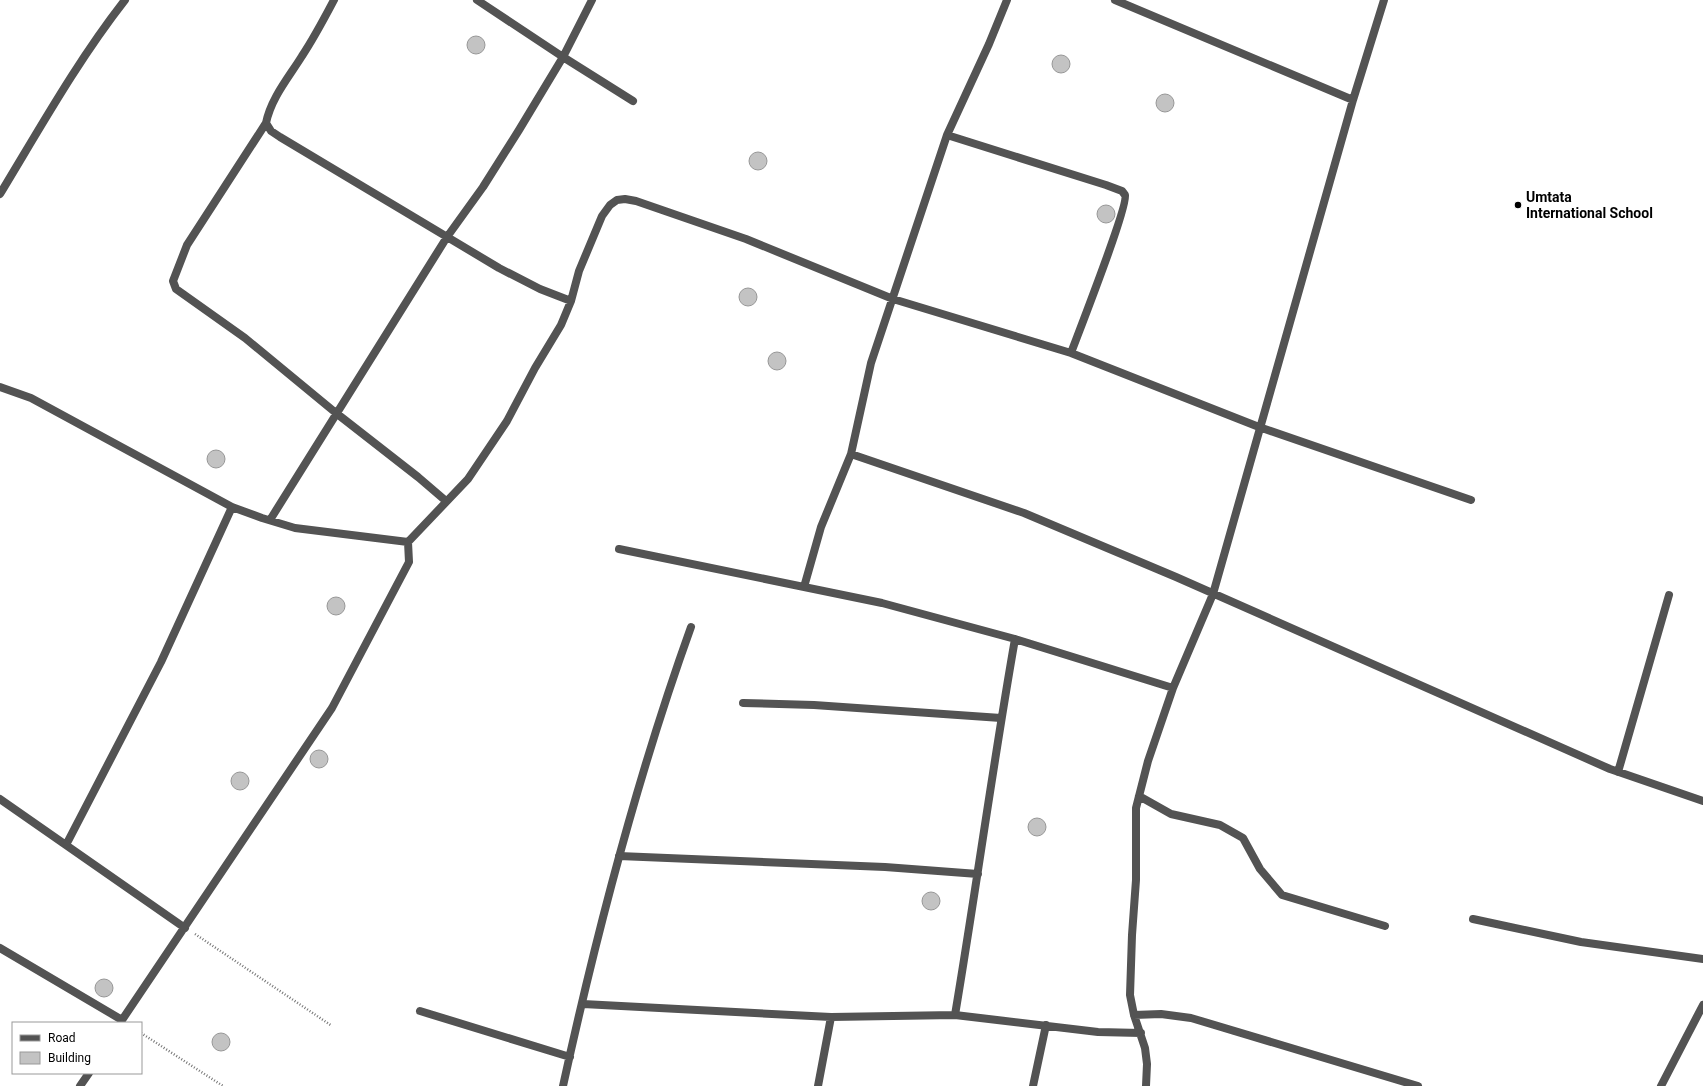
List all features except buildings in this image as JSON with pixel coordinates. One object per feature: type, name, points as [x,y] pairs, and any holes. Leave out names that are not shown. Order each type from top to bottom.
[{"type":"street","points":[[0,194],[58,98],[110,19],[125,0]]},
{"type":"street","points":[[334,0],[277,95],[268,112],[266,123],[187,245],[173,281],[176,289],[245,338],[446,501]]},
{"type":"street","points":[[477,0],[633,101]]},
{"type":"street","points":[[270,520],[447,237],[487,181],[563,57],[592,0]]},
{"type":"street","points":[[804,587],[821,527],[851,454],[871,363],[948,135],[1007,0]]},
{"type":"street","points":[[1115,0],[1353,100]]},
{"type":"street","points":[[1146,1086],[1147,1064],[1141,1033],[1134,1016],[1130,995],[1136,880],[1136,808],[1148,761],[1173,688],[1213,594],[1259,427],[1353,100],[1384,0]]},
{"type":"street","points":[[266,123],[271,131],[280,138],[365,190],[499,268],[571,301]]},
{"type":"street","points":[[948,135],[1106,185],[1122,191],[1126,195],[1126,202],[1113,242],[1071,353]]},
{"type":"street","points":[[0,948],[121,1022],[332,708],[409,562],[408,542],[468,479],[507,421],[535,368],[561,324],[571,301],[579,271],[602,216],[610,205],[617,200],[625,199],[636,201],[746,239],[893,299],[1071,353],[1259,427],[1470,500]]},
{"type":"street","points":[[0,387],[31,398],[232,507],[295,528],[408,542]]},
{"type":"street","points":[[851,454],[1024,513],[1162,571],[1618,772],[1703,801]]},
{"type":"street","points":[[66,845],[161,662],[232,507]]},
{"type":"street","points":[[619,549],[882,603],[1015,639],[1173,688]]},
{"type":"street","points":[[1618,772],[1669,595]]},
{"type":"street","points":[[563,1086],[604,912],[619,856],[672,681],[691,628]]},
{"type":"street","points":[[955,1016],[1001,718],[1015,639]]},
{"type":"street","points":[[743,702],[814,705],[1001,718]]},
{"type":"street","points":[[1139,796],[1171,814],[1220,825],[1243,838],[1260,869],[1282,895],[1385,926]]},
{"type":"street","points":[[0,799],[185,928]]},
{"type":"street","points":[[619,856],[885,867],[978,874]]},
{"type":"street","points":[[1473,919],[1581,942],[1703,959]]},
{"type":"street","points":[[583,1004],[831,1017],[955,1016],[1098,1032],[1141,1033]]},
{"type":"street","points":[[1661,1086],[1703,1005]]},
{"type":"street","points":[[420,1011],[570,1057]]},
{"type":"street","points":[[1134,1016],[1161,1014],[1191,1018],[1418,1086]]},
{"type":"street","points":[[818,1086],[831,1017]]},
{"type":"street","points":[[1033,1086],[1046,1025]]},
{"type":"street","points":[[80,1086],[88,1074]]},
{"type":"path","points":[[185,928],[332,1026]]},
{"type":"path","points":[[142,1034],[223,1086]]},
{"type":"place","name":"Umtata International School","points":[[1518,205]]}]
